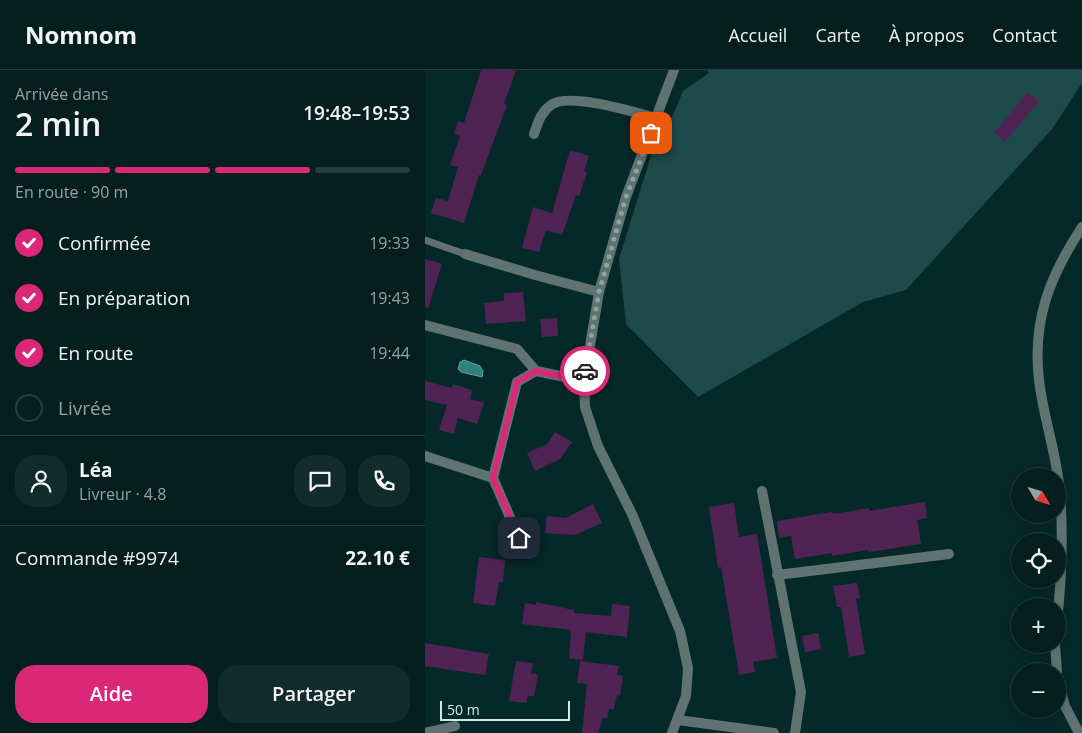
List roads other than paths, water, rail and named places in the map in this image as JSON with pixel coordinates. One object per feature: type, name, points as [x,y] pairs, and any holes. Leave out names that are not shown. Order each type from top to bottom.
[{"type":"street","points":[[672,733],[686,696],[687,668],[680,631],[632,514],[598,446],[585,407],[584,381],[599,292],[626,197],[674,70]]},
{"type":"street","points":[[534,134],[541,114],[552,104],[566,100],[619,107],[656,118]]},
{"type":"street","points":[[1059,598],[1062,574],[1059,483],[1039,380],[1037,344],[1041,314],[1050,287],[1070,245],[1082,227]]},
{"type":"street","points":[[465,254],[599,292]]},
{"type":"street","points":[[425,325],[517,350],[536,371],[584,381]]},
{"type":"street","points":[[519,538],[493,478],[517,382],[536,371]]},
{"type":"street","points":[[425,456],[493,478]]},
{"type":"street","points":[[762,491],[801,692],[795,733]]},
{"type":"street","points":[[777,575],[949,554]]},
{"type":"street","points":[[1066,708],[1079,733]]},
{"type":"street","points":[[677,720],[774,733]]},
{"type":"street","points":[[425,733],[455,726]]},
{"type":"lane","points":[[425,240],[465,254]]},
{"type":"water","points":[[464,360],[480,366],[483,371],[482,377],[461,372],[458,369],[460,362]]}]
